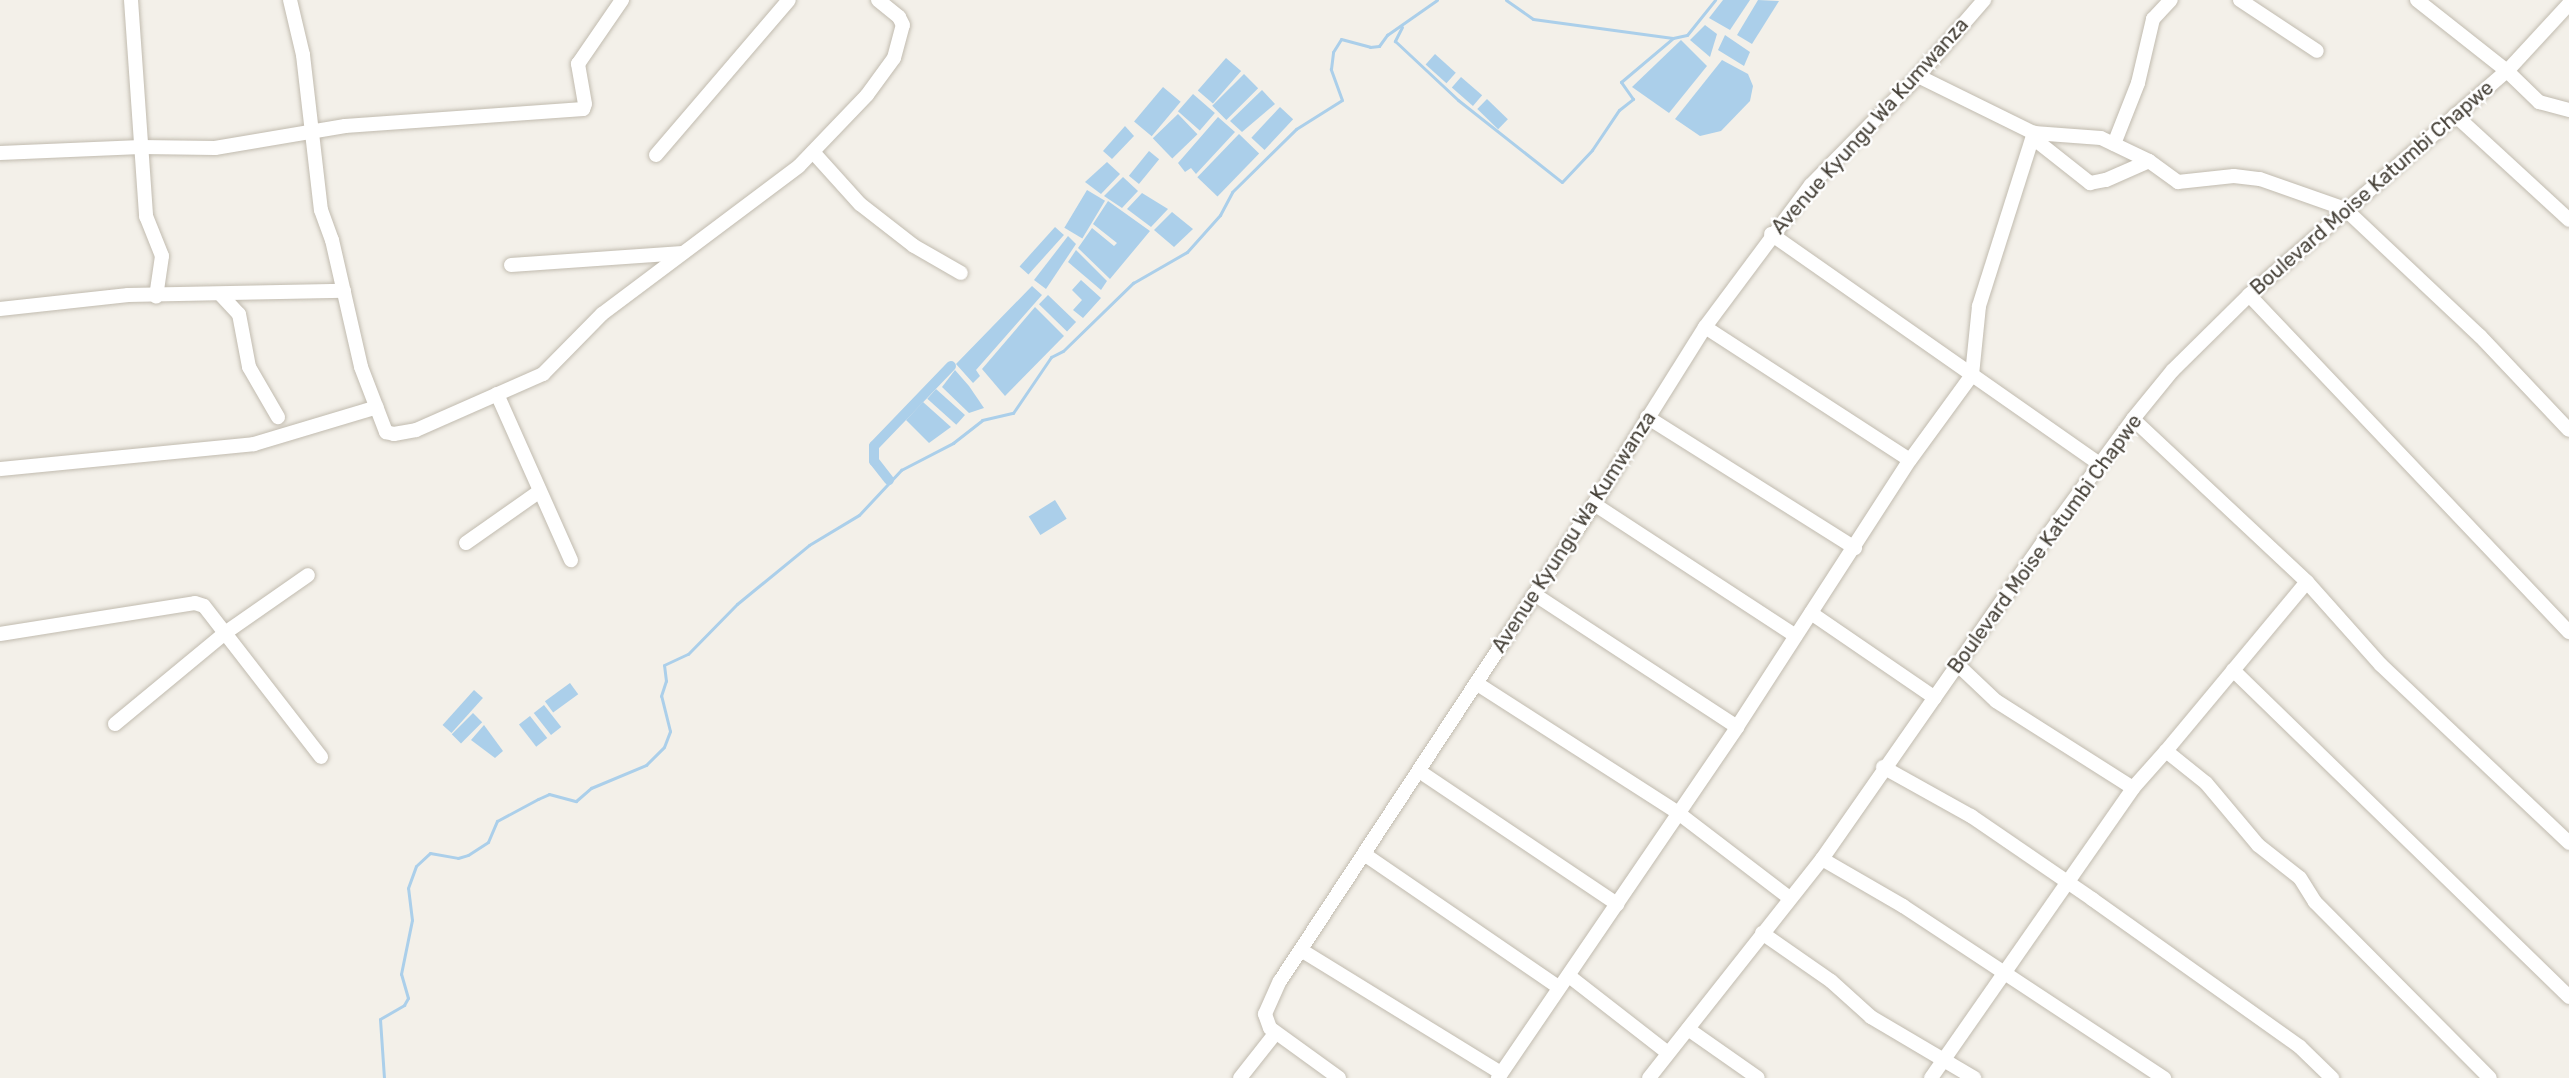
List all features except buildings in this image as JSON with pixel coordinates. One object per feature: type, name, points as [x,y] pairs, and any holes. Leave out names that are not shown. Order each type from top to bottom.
[{"type":"street","points":[[131,0],[146,216],[162,256],[156,297]]},
{"type":"street","points":[[290,0],[300,35],[321,210],[344,291],[361,367],[386,432],[394,434],[416,430],[543,374],[602,314],[685,253],[813,152],[867,95],[894,58],[903,25],[899,17],[878,0]]},
{"type":"street","points":[[0,153],[141,147],[215,148],[310,132],[583,109],[585,104],[578,64],[622,0]]},
{"type":"street","points":[[656,155],[789,0]]},
{"type":"street","name":"Avenue Kyungu Wa Kumwanza","points":[[1274,1035],[1265,1014],[1280,981],[1594,504],[1705,327],[1771,234],[1811,185],[1918,76],[1984,0]]},
{"type":"street","points":[[2114,144],[2138,83],[2153,19],[2171,0]]},
{"type":"street","points":[[2240,0],[2317,51]]},
{"type":"street","points":[[2417,0],[2507,71],[2539,102],[2569,110]]},
{"type":"street","name":"Boulevard Moise Katumbi Chapwe","points":[[1649,1078],[1788,897],[1822,859],[1883,767],[1935,698],[2133,419],[2194,348],[2249,295],[2507,71],[2569,5]]},
{"type":"street","points":[[1918,76],[2034,136],[2090,183],[2106,180],[2149,161]]},
{"type":"street","points":[[2455,115],[2569,220]]},
{"type":"street","points":[[2034,136],[2090,137],[2114,144],[2149,161],[2178,182],[2234,176],[2260,179],[2346,209],[2480,336],[2569,430]]},
{"type":"street","points":[[1301,950],[1500,1076],[1558,987],[1569,976],[1677,812],[1737,727],[1910,460],[1972,375],[1981,297],[2034,136]]},
{"type":"street","points":[[813,152],[860,204],[914,246],[961,273]]},
{"type":"street","points":[[1771,234],[2100,464]]},
{"type":"street","points":[[511,265],[685,253]]},
{"type":"street","points":[[0,309],[89,298],[344,291]]},
{"type":"street","points":[[221,295],[239,314],[249,367],[278,417]]},
{"type":"street","points":[[2249,295],[2569,632]]},
{"type":"street","points":[[1705,327],[1910,460]]},
{"type":"street","points":[[497,394],[571,561]]},
{"type":"street","points":[[0,469],[254,444],[376,407]]},
{"type":"street","points":[[1647,417],[1855,548]]},
{"type":"street","points":[[2133,419],[2307,582],[2380,664],[2569,843]]},
{"type":"street","points":[[466,543],[540,491]]},
{"type":"street","points":[[1594,504],[1796,636]]},
{"type":"street","points":[[115,724],[225,633],[308,575]]},
{"type":"street","points":[[1931,1078],[2065,882],[2133,788],[2307,582]]},
{"type":"street","points":[[1534,594],[1737,727]]},
{"type":"street","points":[[0,634],[195,603],[204,606],[321,757]]},
{"type":"street","points":[[1811,613],[1935,698]]},
{"type":"street","points":[[1958,665],[1996,701],[2133,788]]},
{"type":"street","points":[[2233,670],[2569,997]]},
{"type":"street","points":[[1476,683],[1677,812],[1788,897]]},
{"type":"street","points":[[2166,751],[2206,783],[2258,845],[2300,878],[2315,903],[2490,1078]]},
{"type":"street","points":[[1883,767],[1971,816],[2300,1047],[2332,1078]]},
{"type":"street","points":[[1419,771],[1617,904]]},
{"type":"street","points":[[1364,854],[1558,987]]},
{"type":"street","points":[[1822,859],[2003,972],[2164,1078]]},
{"type":"street","points":[[1762,933],[1831,981],[1871,1017],[1974,1078]]},
{"type":"street","points":[[1569,976],[1668,1053]]},
{"type":"street","points":[[1688,1029],[1758,1078]]},
{"type":"street","points":[[1240,1078],[1274,1035],[1339,1078]]},
{"type":"water","points":[[1723,0],[1750,0],[1730,30],[1709,18]]},
{"type":"water","points":[[1758,0],[1779,1],[1752,44],[1737,35]]},
{"type":"water","points":[[1705,25],[1717,34],[1710,57],[1690,40]]},
{"type":"water","points":[[1725,35],[1750,52],[1744,66],[1718,50]]},
{"type":"water","points":[[1681,40],[1707,66],[1669,113],[1632,87]]},
{"type":"water","points":[[1435,54],[1456,73],[1446,83],[1426,64]]},
{"type":"water","points":[[1226,58],[1241,71],[1213,104],[1198,90]]},
{"type":"water","points":[[1722,60],[1748,74],[1753,86],[1750,101],[1721,131],[1700,136],[1675,119]]},
{"type":"water","points":[[1244,74],[1258,88],[1226,120],[1212,106]]},
{"type":"water","points":[[1461,77],[1482,95],[1473,106],[1452,88]]},
{"type":"water","points":[[1163,87],[1181,102],[1152,136],[1134,121]]},
{"type":"water","points":[[1262,90],[1275,104],[1242,132],[1230,121]]},
{"type":"water","points":[[1193,94],[1215,113],[1200,130],[1178,111]]},
{"type":"water","points":[[1487,99],[1508,119],[1498,129],[1477,109]]},
{"type":"water","points":[[1280,107],[1293,119],[1265,150],[1251,138]]},
{"type":"water","points":[[1178,114],[1197,134],[1172,158],[1153,138]]},
{"type":"water","points":[[1218,117],[1235,132],[1196,174],[1191,168],[1185,172],[1178,163]]},
{"type":"water","points":[[1125,126],[1134,136],[1112,159],[1103,151]]},
{"type":"water","points":[[1239,134],[1259,153],[1217,197],[1197,177]]},
{"type":"water","points":[[1149,151],[1159,159],[1139,184],[1129,176]]},
{"type":"water","points":[[1107,162],[1120,174],[1101,194],[1085,182]]},
{"type":"water","points":[[1123,177],[1138,191],[1122,208],[1104,196]]},
{"type":"water","points":[[1087,190],[1105,201],[1082,239],[1064,228]]},
{"type":"water","points":[[1142,193],[1168,209],[1151,227],[1127,209]]},
{"type":"water","points":[[1108,201],[1150,231],[1110,279],[1078,248],[1092,228],[1114,246],[1117,243],[1093,224]]},
{"type":"water","points":[[1172,212],[1193,229],[1174,247],[1154,230]]},
{"type":"water","points":[[1055,227],[1064,235],[1028,274],[1020,266]]},
{"type":"water","points":[[1068,236],[1076,244],[1046,289],[1034,280]]},
{"type":"water","points":[[1076,250],[1107,281],[1101,290],[1068,262]]},
{"type":"water","points":[[1081,280],[1101,298],[1083,318],[1073,310],[1082,300],[1072,290]]},
{"type":"water","points":[[1032,286],[1042,295],[976,370],[980,376],[973,383],[956,364]]},
{"type":"water","points":[[1048,295],[1076,322],[1067,331],[1039,304]]},
{"type":"water","points":[[1035,307],[1064,336],[1005,396],[982,369]]},
{"type":"water","points":[[955,370],[984,408],[969,413],[942,387]]},
{"type":"water","points":[[936,389],[965,415],[956,425],[927,399]]},
{"type":"water","points":[[923,402],[951,427],[929,443],[906,420]]},
{"type":"water","points":[[1055,500],[1067,519],[1040,535],[1029,516]]},
{"type":"water","points":[[570,683],[578,694],[553,713],[545,701]]},
{"type":"water","points":[[474,690],[483,698],[451,733],[443,725]]},
{"type":"water","points":[[544,705],[561,727],[551,735],[534,713]]},
{"type":"water","points":[[473,713],[482,722],[461,743],[452,734]]},
{"type":"water","points":[[530,716],[547,738],[536,747],[519,725]]},
{"type":"water","points":[[484,725],[503,751],[495,758],[471,740]]},
{"type":"waterway","points":[[384,1078],[380,1019],[404,1005],[408,998],[401,974],[412,920],[408,888],[416,866],[430,853],[458,858],[468,855],[488,842],[497,821],[549,794],[576,801],[591,788],[646,765],[664,747],[670,731],[661,696],[666,681],[664,665],[688,654],[737,604],[809,545],[859,515],[901,470],[953,443],[982,420],[1013,413],[1051,357],[1063,351],[1133,283],[1187,252],[1220,215],[1232,192],[1296,129],[1342,100],[1331,69],[1333,52],[1341,39],[1370,47],[1379,46],[1387,35],[1437,0]]},
{"type":"waterway","points":[[1506,0],[1533,19],[1673,38]]},
{"type":"waterway","points":[[1402,27],[1395,41],[1458,100],[1562,182],[1592,150],[1619,110],[1633,99],[1621,82],[1673,38],[1687,35],[1715,0]]},
{"type":"waterway","points":[[889,480],[874,461],[874,446],[951,366]]}]
